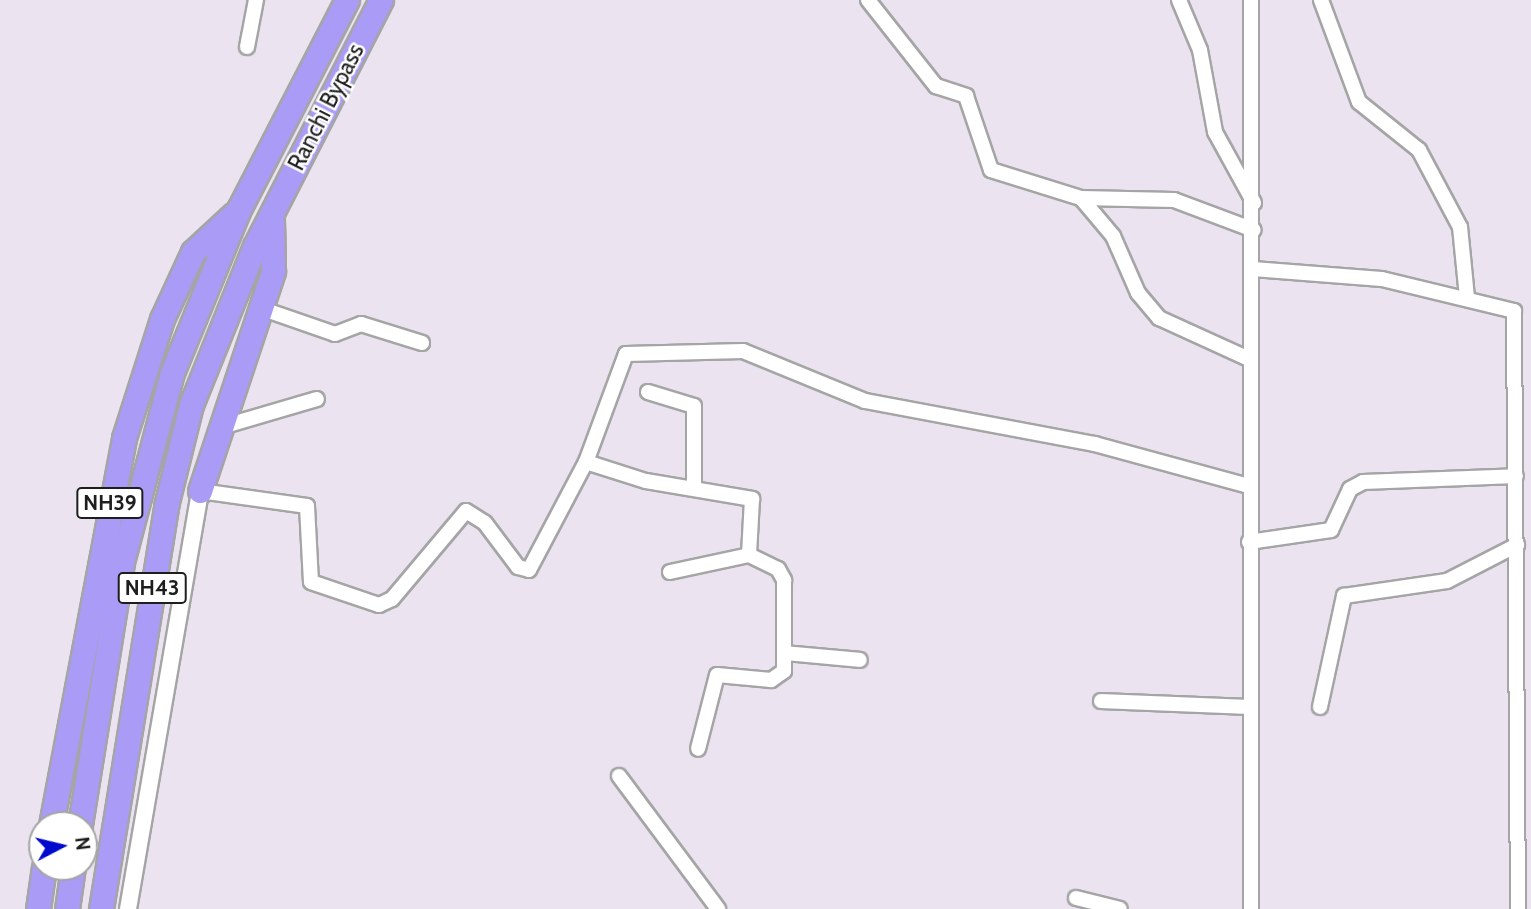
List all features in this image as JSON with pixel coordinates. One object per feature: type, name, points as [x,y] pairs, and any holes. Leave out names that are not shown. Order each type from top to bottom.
[{"type":"highway","name":"Ranchi Bypass","points":[[239,209],[347,0]]},
{"type":"highway","name":"Ranchi Bypass","points":[[272,214],[381,0]]},
{"type":"highway","name":"NH39","points":[[54,811],[124,438],[162,319],[193,253],[239,209]]},
{"type":"highway","name":"NH43","points":[[82,811],[141,478],[172,373],[239,209]]},
{"type":"highway","name":"NH43","points":[[101,909],[162,533],[191,405],[272,214]]},
{"type":"highway","points":[[200,491],[218,428],[263,309],[274,271],[272,214]]},
{"type":"highway","points":[[37,909],[42,881]]},
{"type":"highway","points":[[67,909],[72,881]]},
{"type":"street","points":[[247,47],[256,0]]},
{"type":"street","points":[[868,0],[936,86],[966,96],[991,170],[1081,198],[1174,200],[1254,230]]},
{"type":"street","points":[[1179,0],[1200,50],[1215,132],[1254,202]]},
{"type":"street","points":[[1251,0],[1254,202],[1249,486],[1251,909]]},
{"type":"street","points":[[1321,0],[1359,102],[1419,150],[1460,227],[1467,297]]},
{"type":"street","points":[[1081,198],[1112,236],[1138,293],[1159,318],[1251,360]]},
{"type":"street","points":[[1253,269],[1382,279],[1467,297],[1514,311],[1517,545],[1524,761],[1518,909]]},
{"type":"street","points":[[263,309],[335,334],[361,324],[422,343]]},
{"type":"street","points":[[128,909],[200,491],[307,506],[312,582],[386,605],[466,511],[485,523],[517,567],[528,570],[586,462],[626,354],[743,351],[865,401],[1095,444],[1249,486]]},
{"type":"street","points":[[648,392],[694,406],[694,488]]},
{"type":"street","points":[[218,428],[285,413],[317,399]]},
{"type":"street","points":[[586,462],[752,499],[749,555]]},
{"type":"street","points":[[1249,542],[1331,530],[1349,489],[1363,482],[1516,477]]},
{"type":"street","points":[[1320,707],[1344,596],[1447,581],[1517,545]]},
{"type":"street","points":[[670,572],[749,555],[782,573],[785,653],[778,679],[715,677],[698,749]]},
{"type":"street","points":[[785,653],[860,660]]},
{"type":"street","points":[[1101,701],[1249,706]]},
{"type":"street","points":[[619,776],[718,909]]},
{"type":"street","points":[[1076,898],[1120,909]]}]
